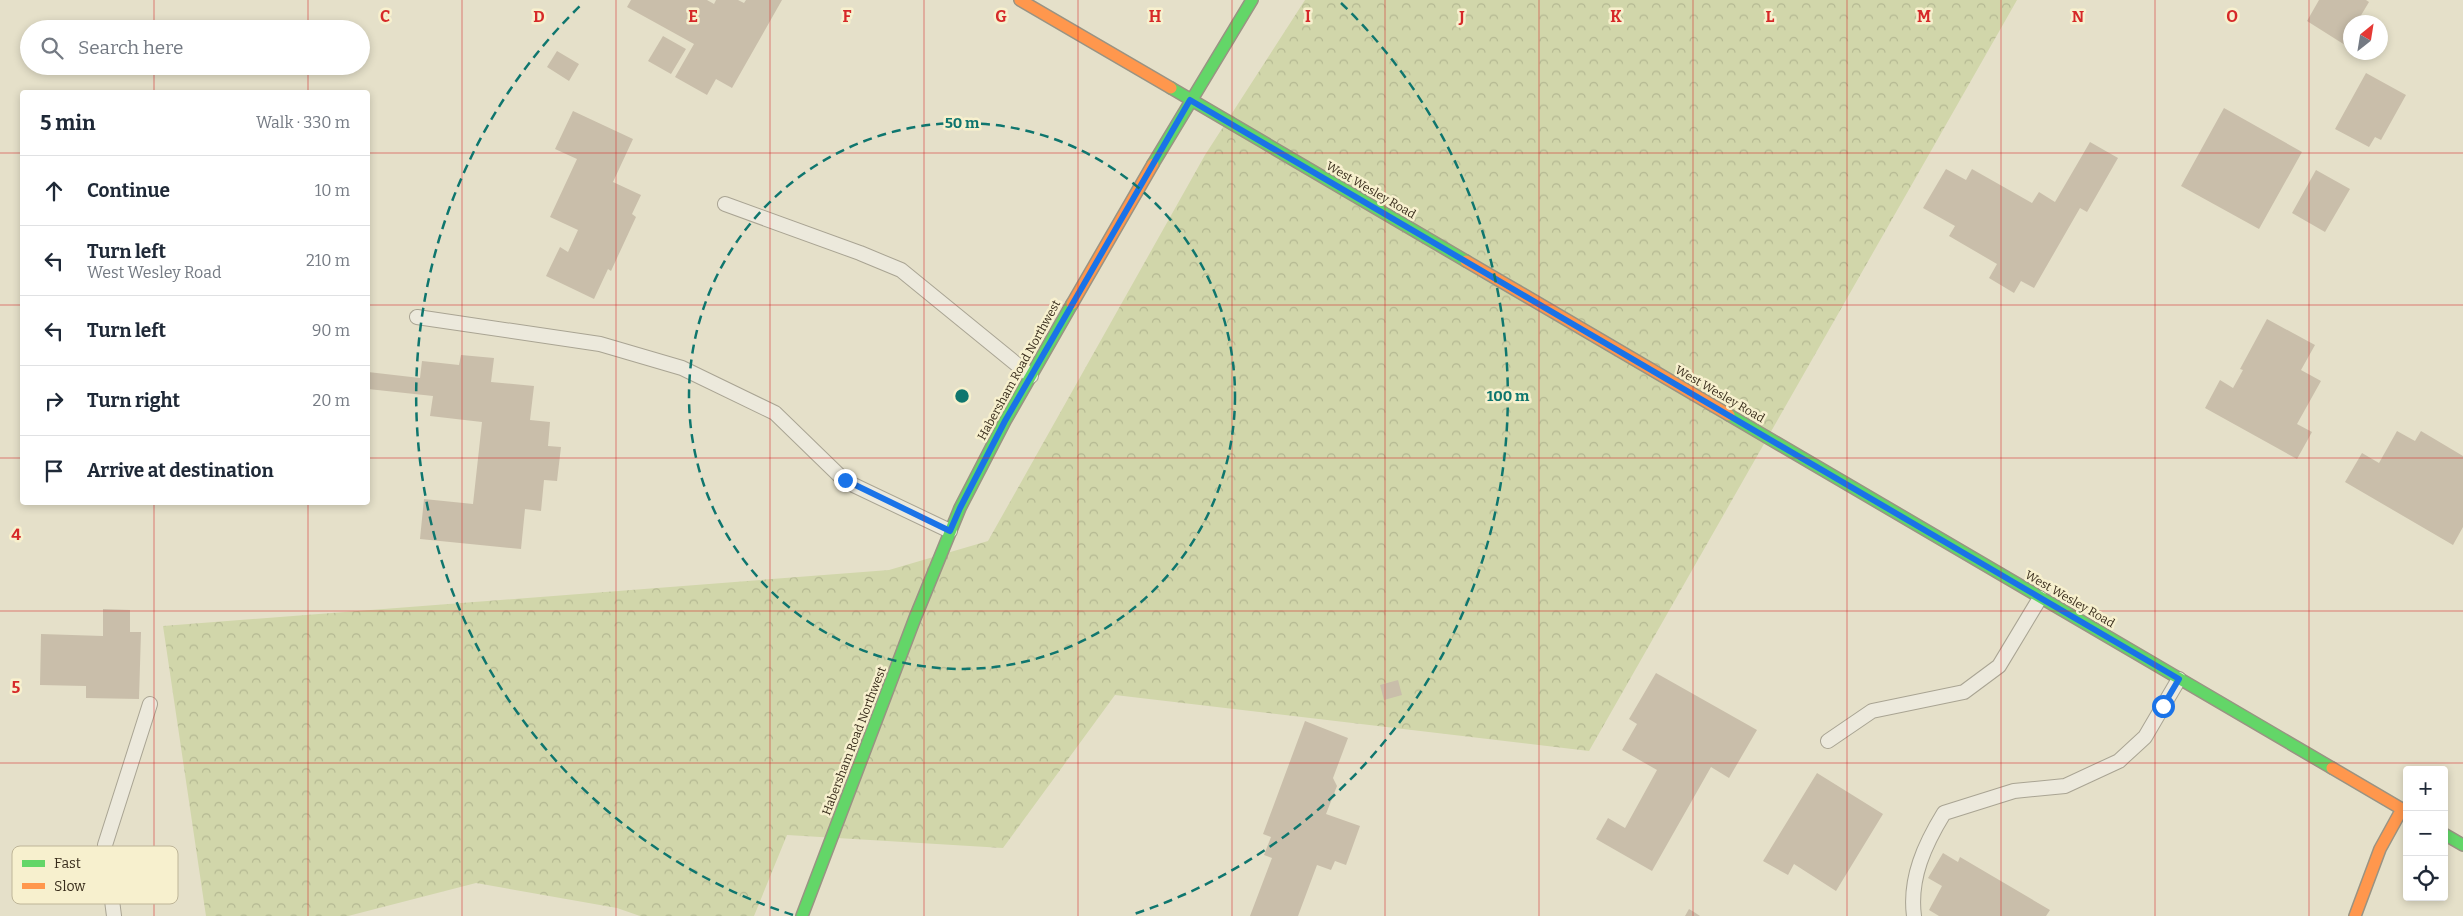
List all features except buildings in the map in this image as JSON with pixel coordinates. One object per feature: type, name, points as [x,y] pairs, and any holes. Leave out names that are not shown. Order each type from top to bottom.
[{"type":"street","name":"West Wesley Road","points":[[1020,0],[2403,810]]},
{"type":"street","name":"Habersham Road Northwest","points":[[802,916],[915,618],[960,508],[1005,421],[1190,100],[1252,0]]},
{"type":"street","points":[[2355,916],[2380,849],[2403,813]]},
{"type":"street","points":[[2448,836],[2463,845]]},
{"type":"lane","points":[[725,204],[860,253],[901,270],[1031,376]]},
{"type":"lane","points":[[417,318],[600,344],[682,368],[775,412],[845,480],[950,531]]},
{"type":"lane","points":[[1828,741],[1872,711],[1964,692],[1999,666],[2040,598]]},
{"type":"lane","points":[[1914,916],[1914,875],[1931,834],[1944,813],[2014,791],[2065,786],[2119,761],[2145,737],[2179,679]]},
{"type":"lane","points":[[105,846],[150,704]]},
{"type":"green space","points":[[1305,0],[2017,0],[1589,751],[1115,695],[1003,848],[787,835],[754,916],[640,916],[617,908],[476,883],[348,916],[206,916],[163,626],[889,570],[988,541],[1205,155]]},
{"type":"traffic: fast","points":[[1153,164],[1252,0]]},
{"type":"traffic: fast","points":[[1171,88],[1466,261]]},
{"type":"traffic: fast","points":[[802,916],[915,618],[960,508],[1005,421],[1072,304]]},
{"type":"traffic: fast","points":[[1729,415],[2332,768]]},
{"type":"traffic: fast","points":[[2448,836],[2463,845]]},
{"type":"traffic: slow","points":[[1020,0],[1171,88]]},
{"type":"traffic: slow","points":[[1072,304],[1153,164]]},
{"type":"traffic: slow","points":[[1466,261],[1729,415]]},
{"type":"traffic: slow","points":[[2332,768],[2405,811]]},
{"type":"traffic: slow","points":[[2355,916],[2380,849],[2402,809]]},
{"type":"route","points":[[845,480],[950,531],[1005,421],[1190,100],[2179,679],[2163,706]]}]
